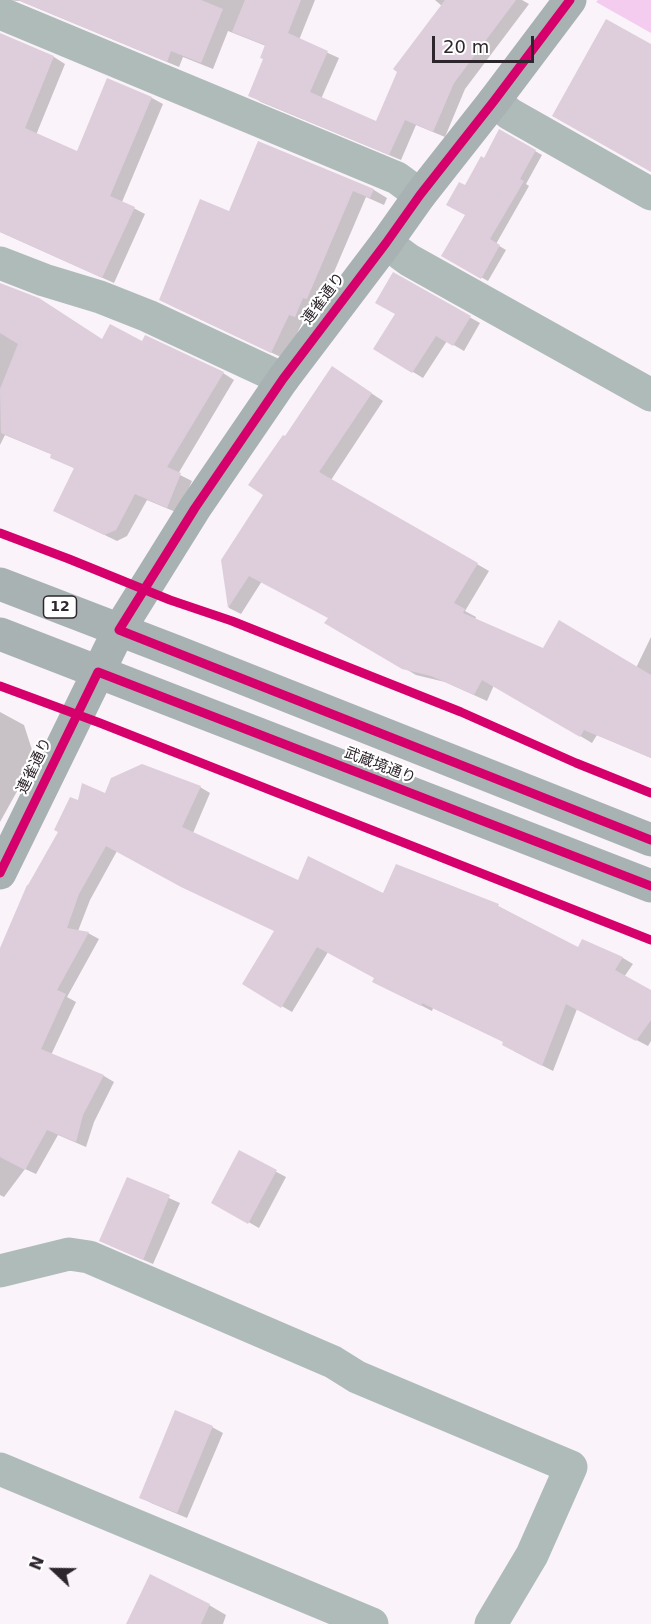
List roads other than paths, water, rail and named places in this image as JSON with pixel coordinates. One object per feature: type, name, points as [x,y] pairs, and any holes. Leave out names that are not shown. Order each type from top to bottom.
[{"type":"main road","name":"連雀通り","points":[[0,873],[119,630],[195,508],[283,379],[420,195],[494,101],[564,2]]},
{"type":"main road","name":"12","points":[[0,584],[119,630]]},
{"type":"main road","name":"武蔵境通り","points":[[119,630],[651,840]]},
{"type":"main road","name":"武蔵境通り","points":[[0,634],[651,886]]},
{"type":"street","points":[[0,13],[397,178],[420,195]]},
{"type":"street","points":[[494,101],[510,114],[651,194]]},
{"type":"street","points":[[386,243],[409,260],[651,395]]},
{"type":"street","points":[[0,263],[148,316],[283,379]]},
{"type":"street","points":[[0,1271],[69,1254],[89,1257],[333,1362],[357,1377],[571,1467],[532,1555],[491,1624]]},
{"type":"street","points":[[0,1468],[372,1624]]}]
